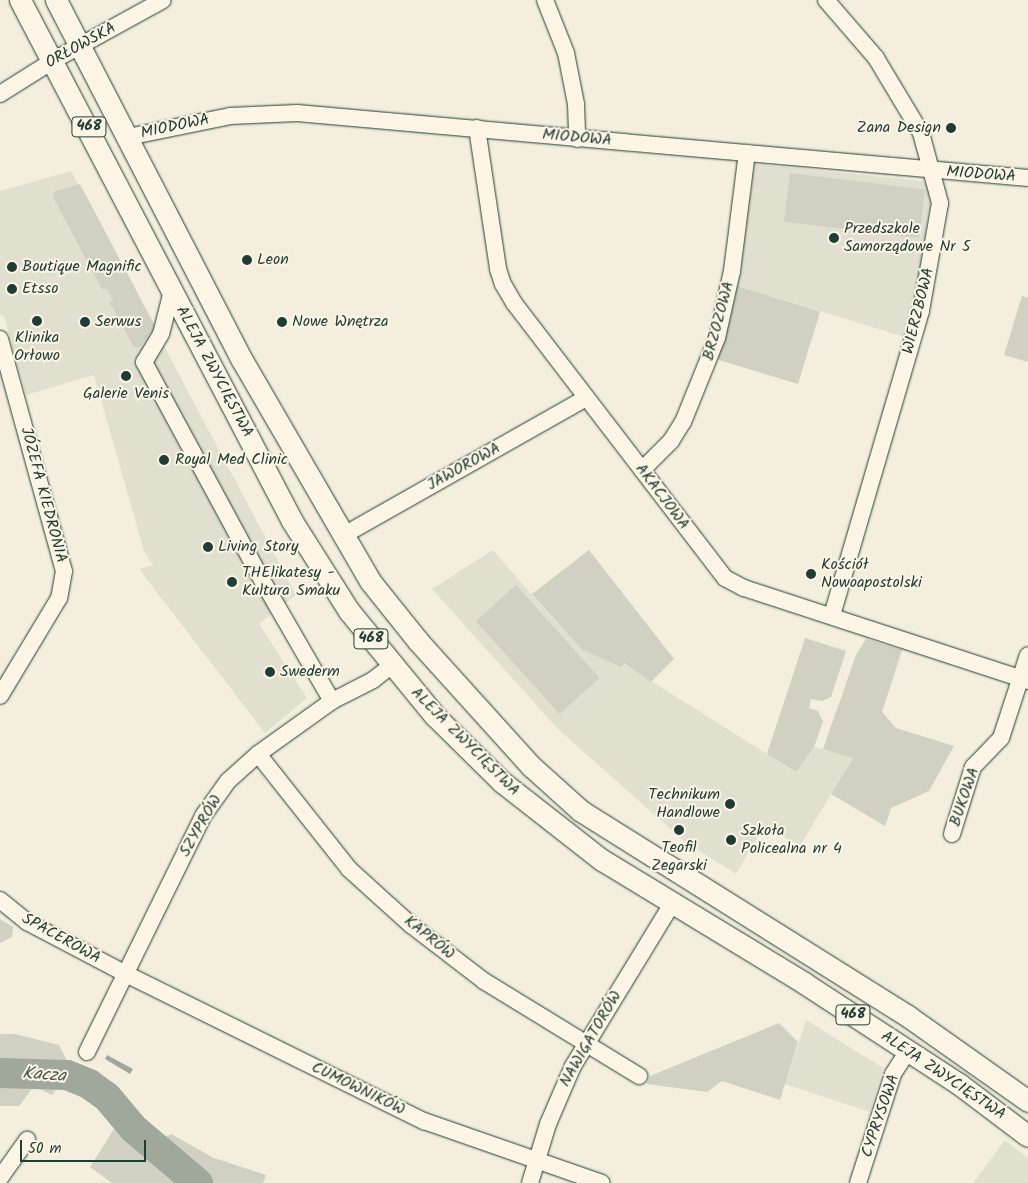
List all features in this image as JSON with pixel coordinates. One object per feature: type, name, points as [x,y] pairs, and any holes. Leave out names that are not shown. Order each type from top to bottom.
[{"type":"main road","name":"ALEJA ZWYCIĘSTWA","points":[[20,0],[54,60],[292,521],[344,603],[392,665],[435,716],[502,782],[572,839],[672,904],[804,983],[959,1084],[1028,1136]]},
{"type":"main road","name":"ALEJA ZWYCIĘSTWA","points":[[56,0],[242,360],[342,536],[386,603],[418,641],[530,766],[581,811],[909,1017],[1028,1102]]},
{"type":"street","name":"ORŁOWSKA","points":[[0,94],[54,60],[163,0]]},
{"type":"street","points":[[545,0],[566,53],[576,104],[577,139]]},
{"type":"street","name":"WIERZBOWA","points":[[826,0],[876,58],[900,95],[921,133],[933,172],[940,204],[928,279],[832,615]]},
{"type":"street","name":"MIODOWA","points":[[128,137],[251,113],[339,115],[933,172],[1028,178]]},
{"type":"street","name":"AKACJOWA","points":[[476,128],[498,269],[503,284],[514,303],[725,578],[744,588],[832,615],[1024,679]]},
{"type":"street","name":"BRZOZOWA","points":[[642,470],[671,442],[683,422],[715,344],[732,271],[747,153]]},
{"type":"street","points":[[172,290],[161,334],[144,362],[262,580],[332,701]]},
{"type":"street","name":"JÓZEFA KIEDRONIA","points":[[0,339],[64,571],[59,598],[0,696]]},
{"type":"street","name":"JAWOROWA","points":[[342,536],[586,398]]},
{"type":"street","name":"BUKOWA","points":[[952,834],[973,767],[1001,738],[1024,679],[1028,655]]},
{"type":"street","name":"SZYPRÓW","points":[[87,1052],[203,816],[228,781],[258,754],[332,701],[373,680],[392,665]]},
{"type":"street","name":"KAPRÓW","points":[[258,754],[349,869],[411,925],[484,981],[639,1076]]},
{"type":"street","name":"SPACEROWA","points":[[0,900],[27,922],[124,974]]},
{"type":"street","name":"NAWIGATORÓW","points":[[530,1183],[562,1088],[672,904]]},
{"type":"street","name":"CUMOWNIKÓW","points":[[124,974],[424,1121],[536,1162],[602,1183]]},
{"type":"street","name":"CYPRYSOWA","points":[[858,1183],[893,1074],[908,1051]]},
{"type":"street","points":[[0,1178],[27,1140]]},
{"type":"shaded area","name":"Przedszkole Samorządowe Nr 5","points":[[754,164],[923,181],[932,190],[914,308],[905,337],[737,286]]},
{"type":"shaded area","points":[[71,171],[296,595],[259,624],[307,698],[265,733],[139,569],[153,565],[144,551],[94,375],[26,395],[4,316],[0,314],[0,191]]},
{"type":"shaded area","points":[[790,173],[925,190],[919,238],[784,222]]},
{"type":"shaded area","points":[[80,184],[155,326],[140,347],[134,347],[109,302],[113,301],[107,289],[102,289],[54,199],[53,192]]},
{"type":"shaded area","points":[[737,286],[820,311],[798,384],[715,359]]},
{"type":"shaded area","points":[[1022,296],[1028,298],[1028,362],[1004,355]]},
{"type":"shaded area","points":[[493,550],[531,594],[536,591],[532,595],[582,650],[621,667],[623,663],[795,772],[814,747],[853,757],[800,846],[764,826],[736,874],[684,841],[558,729],[432,589]]},
{"type":"shaded area","points":[[589,550],[674,659],[651,682],[624,663],[621,667],[582,650],[532,594]]},
{"type":"shaded area","points":[[516,585],[600,678],[560,714],[476,621]]},
{"type":"shaded area","points":[[805,638],[846,651],[831,697],[822,701],[811,699],[809,708],[818,711],[823,722],[814,747],[796,772],[767,754]]},
{"type":"shaded area","points":[[866,639],[902,650],[882,712],[896,728],[954,746],[929,791],[891,808],[885,826],[831,794],[853,758],[823,749],[856,655]]},
{"type":"shaded area","points":[[0,919],[13,927],[12,937],[0,943]]},
{"type":"shaded area","points":[[806,1020],[883,1068],[870,1112],[785,1084]]},
{"type":"shaded area","points":[[779,1023],[798,1042],[780,1100],[722,1081],[707,1092],[647,1084],[650,1076]]},
{"type":"shaded area","points":[[0,1034],[15,1034],[59,1045],[71,1069],[52,1095],[34,1086],[19,1106],[0,1106]]},
{"type":"shaded area","points":[[107,1055],[133,1069],[130,1074],[105,1059]]},
{"type":"shaded area","points":[[114,1129],[143,1149],[171,1134],[214,1158],[266,1175],[263,1183],[112,1183],[90,1167]]},
{"type":"shaded area","points":[[1005,1140],[1028,1158],[1028,1183],[973,1183]]},
{"type":"waterway","name":"Kacza","points":[[0,1073],[67,1075],[89,1084],[107,1097],[134,1129],[198,1183]]},
{"type":"place","name":"Zana Design","points":[[951,128]]},
{"type":"place","name":"Przedszkole Samorządowe Nr 5","points":[[834,238]]},
{"type":"place","name":"Leon","points":[[247,260]]},
{"type":"place","name":"Boutique Magnific","points":[[12,267]]},
{"type":"place","name":"Etsso","points":[[12,289]]},
{"type":"place","name":"Klinika Orłowo","points":[[37,321]]},
{"type":"place","name":"Serwus","points":[[85,322]]},
{"type":"place","name":"Nowe Wnętrza","points":[[282,322]]},
{"type":"place","name":"Galerie Venis","points":[[126,376]]},
{"type":"place","name":"Royal Med Clinic","points":[[164,460]]},
{"type":"place","name":"Living Story","points":[[208,547]]},
{"type":"place","name":"Kościół Nowoapostolski","points":[[811,574]]},
{"type":"place","name":"THElikatesy - Kultura Smaku","points":[[232,582]]},
{"type":"place","name":"Swederm","points":[[270,672]]},
{"type":"place","name":"Technikum Handlowe","points":[[730,804]]},
{"type":"place","name":"Teofil Zegarski","points":[[679,830]]},
{"type":"place","name":"Szkoła Policealna nr 4","points":[[731,840]]}]
